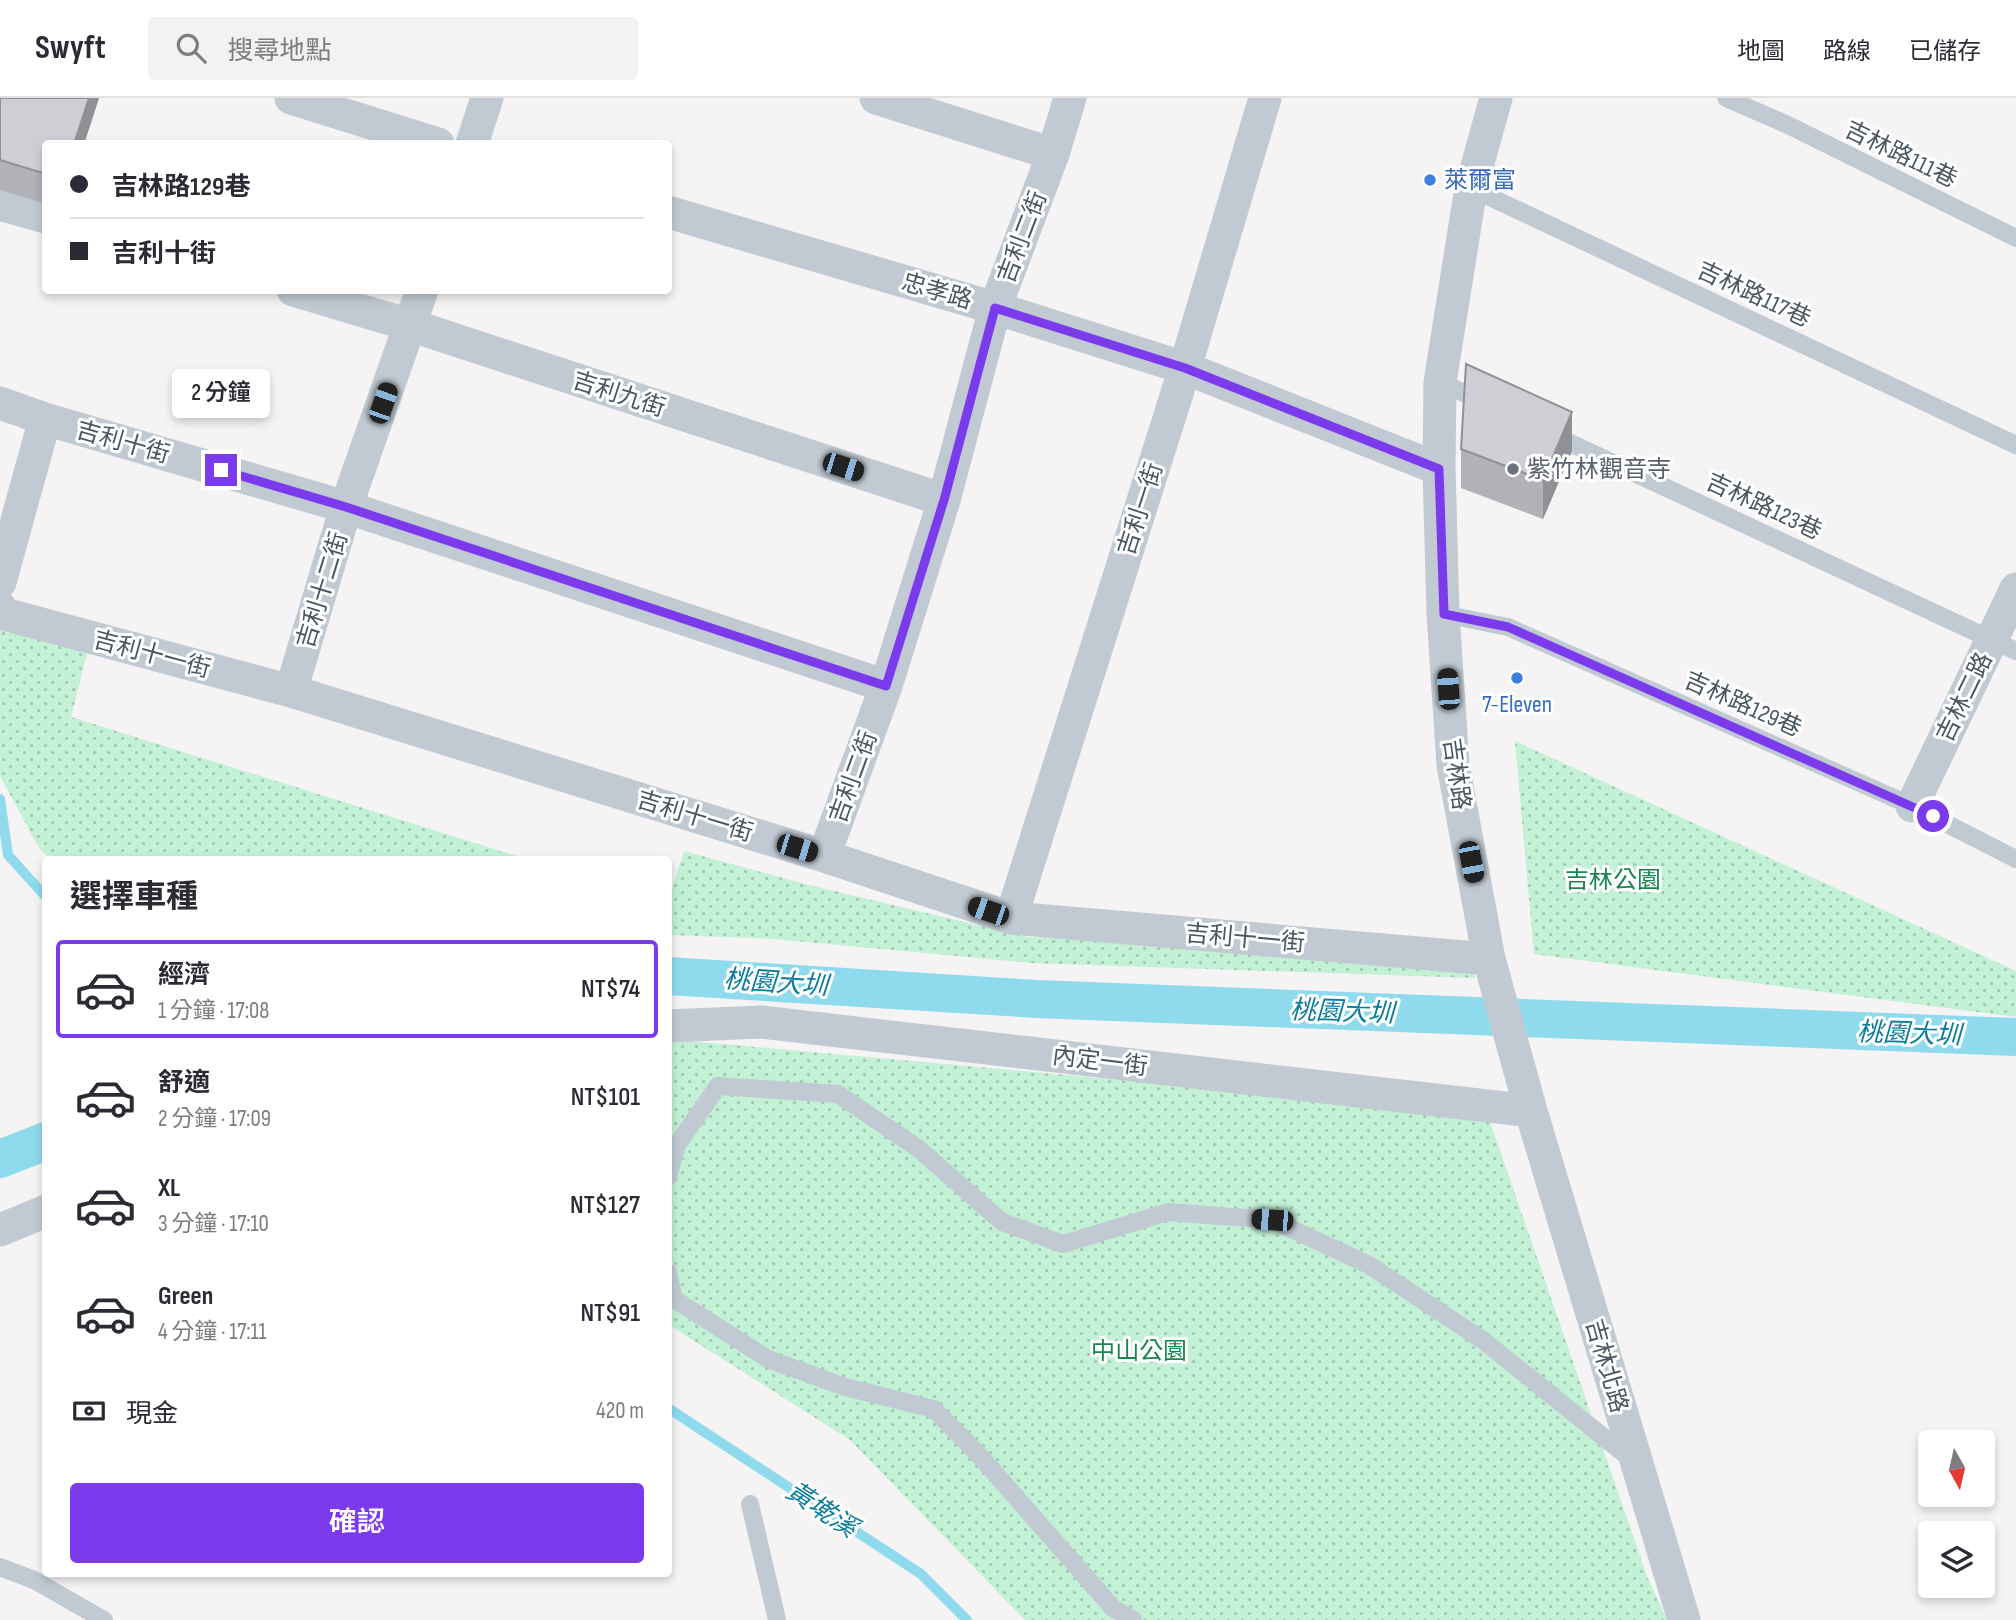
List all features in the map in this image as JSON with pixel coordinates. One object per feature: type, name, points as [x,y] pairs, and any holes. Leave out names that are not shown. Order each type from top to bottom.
[{"type":"street","points":[[290,98],[425,140]]},
{"type":"street","points":[[473,140],[486,98]]},
{"type":"street","points":[[876,98],[1053,154]]},
{"type":"street","name":"吉利二街","points":[[824,856],[886,686],[944,500],[995,308],[1053,154],[1070,98]]},
{"type":"street","name":"吉利一街","points":[[1011,918],[1185,368],[1265,98]]},
{"type":"street","name":"吉林路","points":[[1496,98],[1471,188],[1440,382],[1439,469],[1444,614],[1453,765],[1489,959],[1531,1111]]},
{"type":"street","points":[[0,204],[42,216]]},
{"type":"street","name":"忠孝路","points":[[672,213],[995,308],[1185,368],[1439,469]]},
{"type":"street","name":"吉利九街","points":[[306,294],[410,325],[944,500]]},
{"type":"street","name":"吉利十二街","points":[[291,691],[346,507],[421,294]]},
{"type":"street","name":"吉利十街","points":[[0,403],[45,419],[346,507],[886,686]]},
{"type":"street","points":[[0,582],[45,419]]},
{"type":"street","name":"吉林二路","points":[[1912,806],[2004,645],[2016,589]]},
{"type":"street","name":"吉利十一街","points":[[0,607],[4,614],[291,691],[824,856],[1011,918],[1489,959]]},
{"type":"street","name":"內定一街","points":[[672,1026],[761,1022],[1531,1111]]},
{"type":"street","name":"吉林北路","points":[[1531,1111],[1684,1620]]},
{"type":"street","points":[[0,1230],[42,1213]]},
{"type":"lane","name":"吉林路111巷","points":[[1726,98],[1788,125],[2016,238]]},
{"type":"lane","name":"吉林路117巷","points":[[1471,188],[2016,445]]},
{"type":"lane","points":[[1440,382],[1503,411]]},
{"type":"lane","name":"吉林路123巷","points":[[1540,429],[2004,645]]},
{"type":"lane","name":"吉林路129巷","points":[[1444,614],[1508,627],[1912,806],[2016,859]]},
{"type":"lane","points":[[672,1162],[677,1144],[718,1086],[838,1094],[919,1149],[1002,1222],[1063,1244],[1168,1212],[1272,1220],[1369,1265],[1461,1325],[1635,1462]]},
{"type":"lane","points":[[672,1289],[674,1298],[768,1359],[845,1387],[934,1409],[979,1455],[1113,1608],[1133,1620]]},
{"type":"lane","points":[[750,1504],[777,1620]]},
{"type":"lane","points":[[0,1567],[34,1580],[104,1620]]},
{"type":"green space","points":[[0,608],[90,641],[71,717],[516,856],[48,856],[39,848],[0,776]]},
{"type":"green space","name":"吉林公園","points":[[1515,741],[2016,971],[2016,1017],[1534,954]]},
{"type":"green space","points":[[684,851],[813,886],[1028,937],[1471,950],[1475,978],[1032,963],[774,939],[672,935],[672,889]]},
{"type":"green space","name":"中山公園","points":[[672,1039],[1487,1113],[1647,1576],[1667,1620],[1025,1620],[850,1440],[672,1327]]},
{"type":"building","points":[[0,98],[89,98],[75,140],[42,140],[42,173],[0,160]]},
{"type":"building","points":[[1466,364],[1572,412],[1543,480],[1461,449]]},
{"type":"waterway","name":"黃墘溪","points":[[0,799],[8,855],[42,893]]},
{"type":"waterway","name":"桃園大圳","points":[[672,976],[1037,999],[2016,1037]]},
{"type":"waterway","name":"桃園大圳","points":[[0,1159],[42,1143]]},
{"type":"waterway","name":"黃墘溪","points":[[672,1411],[921,1574],[967,1620]]},
{"type":"place","name":"萊爾富","points":[[1430,180]]},
{"type":"place","name":"紫竹林觀音寺","points":[[1513,469]]},
{"type":"place","name":"7-Eleven","points":[[1517,678]]},
{"type":"route","points":[[221,470],[346,507],[886,686],[944,500],[995,308],[1185,368],[1439,469],[1444,614],[1508,627],[1933,816]]}]
